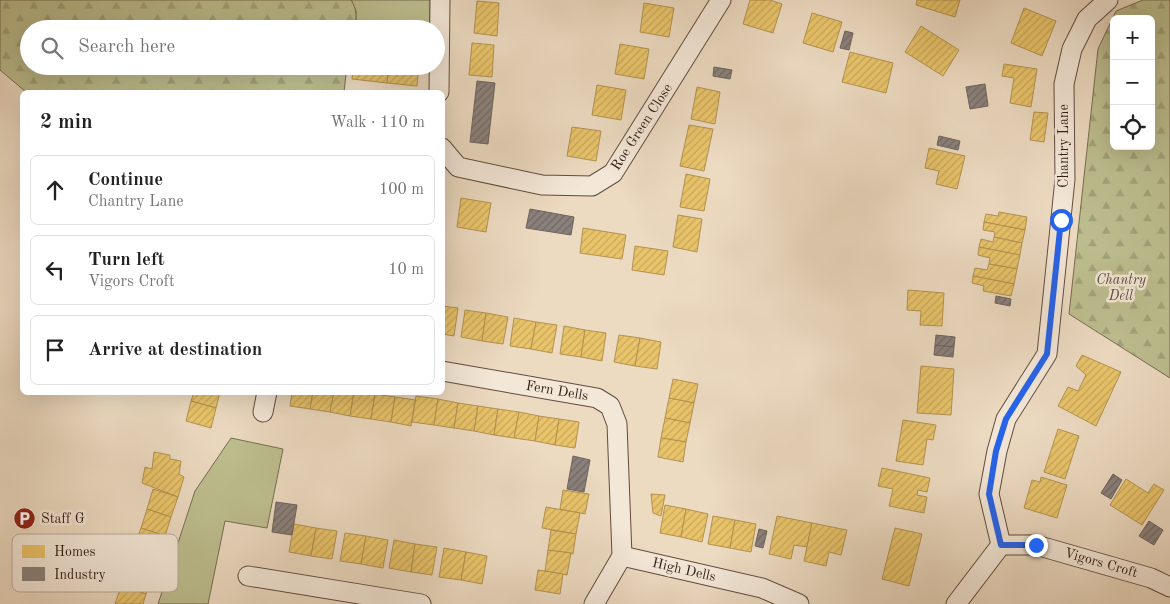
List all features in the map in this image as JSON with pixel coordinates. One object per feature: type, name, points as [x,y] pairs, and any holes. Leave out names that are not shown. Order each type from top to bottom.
[{"type":"street","points":[[440,0],[440,20]]},
{"type":"street","name":"Roe Green Close","points":[[445,152],[458,167],[480,173],[542,185],[592,186],[613,173],[721,0]]},
{"type":"street","name":"Chantry Lane","points":[[1001,545],[989,494],[996,451],[1006,419],[1047,354],[1065,179],[1064,84],[1072,49],[1087,19],[1108,0]]},
{"type":"street","points":[[439,75],[439,90]]},
{"type":"street","name":"Fern Dells","points":[[445,372],[597,398],[610,406],[617,424],[622,556]]},
{"type":"street","points":[[263,412],[266,395]]},
{"type":"street","points":[[956,604],[1001,545]]},
{"type":"street","name":"Vigors Croft","points":[[1001,545],[1036,545],[1151,578],[1170,587]]},
{"type":"street","points":[[594,604],[622,556]]},
{"type":"street","name":"High Dells","points":[[622,556],[762,588],[799,604]]},
{"type":"street","points":[[248,576],[421,604]]},
{"type":"green space","points":[[0,0],[351,0],[355,10],[356,20],[20,20],[20,75],[346,75],[344,90],[24,90],[0,70]]},
{"type":"green space","points":[[351,0],[430,0],[430,20],[356,20],[356,11]]},
{"type":"green space","name":"Chantry Dell","points":[[1143,0],[1170,0],[1170,378],[1069,314],[1098,49],[1110,24],[1110,150],[1155,150],[1155,15],[1114,15],[1116,11]]},
{"type":"green space","points":[[231,438],[283,449],[267,528],[225,521],[208,604],[158,604],[162,592],[178,592],[178,543],[195,491]]},
{"type":"building: Homes","points":[[750,0],[770,0],[782,4],[773,33],[743,24]]},
{"type":"building: Homes","points":[[917,0],[960,0],[955,17],[916,5]]},
{"type":"building: Homes","points":[[477,1],[499,3],[497,36],[474,33]]},
{"type":"building: Homes","points":[[644,3],[674,8],[669,37],[640,32]]},
{"type":"building: Homes","points":[[1024,8],[1056,21],[1042,56],[1011,43]]},
{"type":"building: Homes","points":[[812,13],[842,22],[833,52],[803,43]]},
{"type":"building: Homes","points":[[921,26],[959,50],[943,76],[905,52]]},
{"type":"building: Homes","points":[[472,43],[494,45],[492,77],[469,75]]},
{"type":"building: Homes","points":[[620,44],[649,49],[644,79],[615,74]]},
{"type":"building: Homes","points":[[850,52],[893,63],[886,93],[842,82]]},
{"type":"building: Homes","points":[[1004,64],[1037,69],[1031,107],[1010,103],[1014,78],[1002,76]]},
{"type":"building: Homes","points":[[352,75],[388,75],[387,83],[352,79]]},
{"type":"building: Homes","points":[[388,75],[418,75],[417,86],[387,83]]},
{"type":"building: Homes","points":[[597,85],[626,90],[621,120],[592,115]]},
{"type":"building: Homes","points":[[697,87],[720,92],[715,124],[691,119]]},
{"type":"building: Homes","points":[[1034,112],[1048,113],[1044,142],[1030,140]]},
{"type":"building: Homes","points":[[689,125],[713,129],[704,171],[680,166]]},
{"type":"building: Homes","points":[[572,127],[601,131],[596,161],[567,156]]},
{"type":"building: Homes","points":[[929,148],[965,156],[957,189],[936,184],[939,171],[925,168]]},
{"type":"building: Homes","points":[[686,174],[710,179],[704,211],[680,207]]},
{"type":"building: Homes","points":[[461,198],[491,203],[486,232],[457,227]]},
{"type":"building: Homes","points":[[999,212],[1027,217],[1025,230],[984,222],[986,214],[998,216]]},
{"type":"building: Homes","points":[[678,215],[702,219],[697,252],[673,247]]},
{"type":"building: Homes","points":[[984,222],[1025,230],[1022,243],[994,237],[995,232],[983,230]]},
{"type":"building: Homes","points":[[583,228],[626,235],[622,259],[580,253]]},
{"type":"building: Homes","points":[[994,237],[1022,243],[1020,255],[979,247],[981,239],[993,242]]},
{"type":"building: Homes","points":[[635,246],[668,251],[664,275],[632,270]]},
{"type":"building: Homes","points":[[979,247],[1020,255],[1017,269],[989,264],[990,258],[978,255]]},
{"type":"building: Homes","points":[[989,264],[1017,269],[1014,284],[973,276],[975,268],[987,270]]},
{"type":"building: Homes","points":[[973,276],[1014,284],[1011,296],[983,291],[984,286],[972,283]]},
{"type":"building: Homes","points":[[908,290],[944,293],[942,326],[920,325],[921,311],[907,310]]},
{"type":"building: Homes","points":[[445,306],[458,308],[454,336],[445,334]]},
{"type":"building: Homes","points":[[465,310],[486,313],[482,341],[461,337]]},
{"type":"building: Homes","points":[[486,313],[508,317],[503,344],[482,341]]},
{"type":"building: Homes","points":[[514,318],[536,322],[531,349],[510,346]]},
{"type":"building: Homes","points":[[536,322],[557,325],[552,353],[531,349]]},
{"type":"building: Homes","points":[[564,326],[585,330],[581,357],[560,354]]},
{"type":"building: Homes","points":[[585,330],[606,333],[602,361],[581,357]]},
{"type":"building: Homes","points":[[619,335],[640,338],[635,366],[614,362]]},
{"type":"building: Homes","points":[[640,338],[661,342],[657,369],[635,366]]},
{"type":"building: Homes","points":[[1082,355],[1121,372],[1096,426],[1058,406],[1068,387],[1078,391],[1086,375],[1076,366]]},
{"type":"building: Homes","points":[[921,366],[954,369],[951,415],[917,413]]},
{"type":"building: Homes","points":[[673,379],[698,384],[694,403],[669,398]]},
{"type":"building: Homes","points":[[193,395],[219,395],[216,408],[191,401]]},
{"type":"building: Homes","points":[[292,395],[312,395],[310,409],[290,406]]},
{"type":"building: Homes","points":[[312,395],[333,395],[330,412],[310,409]]},
{"type":"building: Homes","points":[[333,395],[354,395],[350,416],[330,412]]},
{"type":"building: Homes","points":[[354,395],[375,395],[371,419],[350,416]]},
{"type":"building: Homes","points":[[375,395],[395,397],[391,422],[371,419]]},
{"type":"building: Homes","points":[[416,396],[438,399],[434,425],[412,422]]},
{"type":"building: Homes","points":[[395,397],[415,400],[411,426],[391,422]]},
{"type":"building: Homes","points":[[669,398],[694,403],[690,423],[665,418]]},
{"type":"building: Homes","points":[[438,399],[458,403],[454,428],[434,425]]},
{"type":"building: Homes","points":[[191,401],[216,408],[211,428],[186,421]]},
{"type":"building: Homes","points":[[458,403],[478,406],[474,431],[454,428]]},
{"type":"building: Homes","points":[[478,406],[498,409],[494,435],[474,431]]},
{"type":"building: Homes","points":[[498,409],[519,412],[514,438],[494,435]]},
{"type":"building: Homes","points":[[519,412],[539,416],[535,441],[514,438]]},
{"type":"building: Homes","points":[[539,416],[559,419],[555,445],[535,441]]},
{"type":"building: Homes","points":[[665,418],[690,423],[686,442],[661,438]]},
{"type":"building: Homes","points":[[559,419],[579,422],[575,448],[555,445]]},
{"type":"building: Homes","points":[[903,420],[936,425],[933,440],[927,439],[923,465],[896,461]]},
{"type":"building: Homes","points":[[1058,429],[1079,436],[1065,479],[1044,472]]},
{"type":"building: Homes","points":[[661,438],[686,442],[683,462],[658,457]]},
{"type":"building: Homes","points":[[154,452],[170,455],[170,459],[181,461],[179,474],[184,477],[178,497],[142,483],[145,467],[152,469]]},
{"type":"building: Homes","points":[[882,468],[930,478],[927,492],[918,490],[917,495],[927,497],[924,513],[889,506],[893,489],[878,486]]},
{"type":"building: Homes","points":[[1041,477],[1067,485],[1057,518],[1024,508],[1032,480],[1040,482]]},
{"type":"building: Homes","points":[[1126,479],[1148,493],[1154,484],[1164,490],[1142,525],[1110,505]]},
{"type":"building: Homes","points":[[153,489],[178,497],[171,517],[147,509]]},
{"type":"building: Homes","points":[[563,490],[589,494],[585,514],[560,509]]},
{"type":"building: Homes","points":[[651,494],[665,495],[661,516],[653,513]]},
{"type":"building: Homes","points":[[665,505],[686,509],[681,537],[660,533]]},
{"type":"building: Homes","points":[[546,507],[580,513],[576,534],[542,528]]},
{"type":"building: Homes","points":[[147,509],[171,517],[166,534],[159,534],[141,528]]},
{"type":"building: Homes","points":[[686,509],[708,514],[702,542],[681,537]]},
{"type":"building: Homes","points":[[713,516],[735,520],[730,548],[708,544]]},
{"type":"building: Homes","points":[[777,516],[812,523],[807,547],[794,545],[791,559],[769,554]]},
{"type":"building: Homes","points":[[735,520],[756,524],[751,552],[730,548]]},
{"type":"building: Homes","points":[[812,523],[847,530],[841,555],[829,552],[826,566],[804,561]]},
{"type":"building: Homes","points":[[294,524],[316,528],[311,556],[289,552]]},
{"type":"building: Homes","points":[[141,528],[159,534],[139,534]]},
{"type":"building: Homes","points":[[316,528],[337,531],[332,559],[311,556]]},
{"type":"building: Homes","points":[[895,528],[922,534],[909,586],[882,579]]},
{"type":"building: Homes","points":[[551,530],[576,534],[573,554],[548,550]]},
{"type":"building: Homes","points":[[345,533],[366,536],[361,564],[340,561]]},
{"type":"building: Homes","points":[[366,536],[388,540],[383,568],[361,564]]},
{"type":"building: Homes","points":[[394,540],[415,544],[411,572],[389,568]]},
{"type":"building: Homes","points":[[415,544],[437,547],[432,575],[411,572]]},
{"type":"building: Homes","points":[[444,548],[466,552],[461,580],[439,577]]},
{"type":"building: Homes","points":[[548,550],[571,553],[567,575],[545,571]]},
{"type":"building: Homes","points":[[466,552],[487,556],[482,584],[461,580]]},
{"type":"building: Homes","points":[[538,570],[563,574],[560,594],[535,590]]},
{"type":"building: Homes","points":[[119,592],[140,592],[146,594],[143,604],[115,604]]},
{"type":"building: Industry","points":[[845,31],[853,33],[849,50],[840,48]]},
{"type":"building: Industry","points":[[714,67],[732,70],[730,79],[713,76]]},
{"type":"building: Industry","points":[[477,81],[495,83],[488,144],[470,142]]},
{"type":"building: Industry","points":[[985,84],[988,106],[970,109],[966,87]]},
{"type":"building: Industry","points":[[939,136],[960,141],[958,150],[937,145]]},
{"type":"building: Industry","points":[[530,209],[574,217],[571,235],[526,228]]},
{"type":"building: Industry","points":[[996,296],[1011,299],[1010,306],[995,303]]},
{"type":"building: Industry","points":[[936,335],[955,337],[954,347],[935,345]]},
{"type":"building: Industry","points":[[935,345],[954,347],[953,357],[934,355]]},
{"type":"building: Industry","points":[[573,456],[590,460],[584,492],[567,489]]},
{"type":"building: Industry","points":[[1113,474],[1122,480],[1111,499],[1101,493]]},
{"type":"building: Industry","points":[[276,502],[297,505],[292,535],[272,532]]},
{"type":"building: Industry","points":[[1149,521],[1163,530],[1154,545],[1139,536]]},
{"type":"building: Industry","points":[[759,529],[767,531],[763,548],[755,546]]},
{"type":"place","name":"Staff G","points":[[25,519]]},
{"type":"route","points":[[1036,545],[1001,545],[989,494],[996,451],[1006,419],[1047,354],[1061,220]]}]
